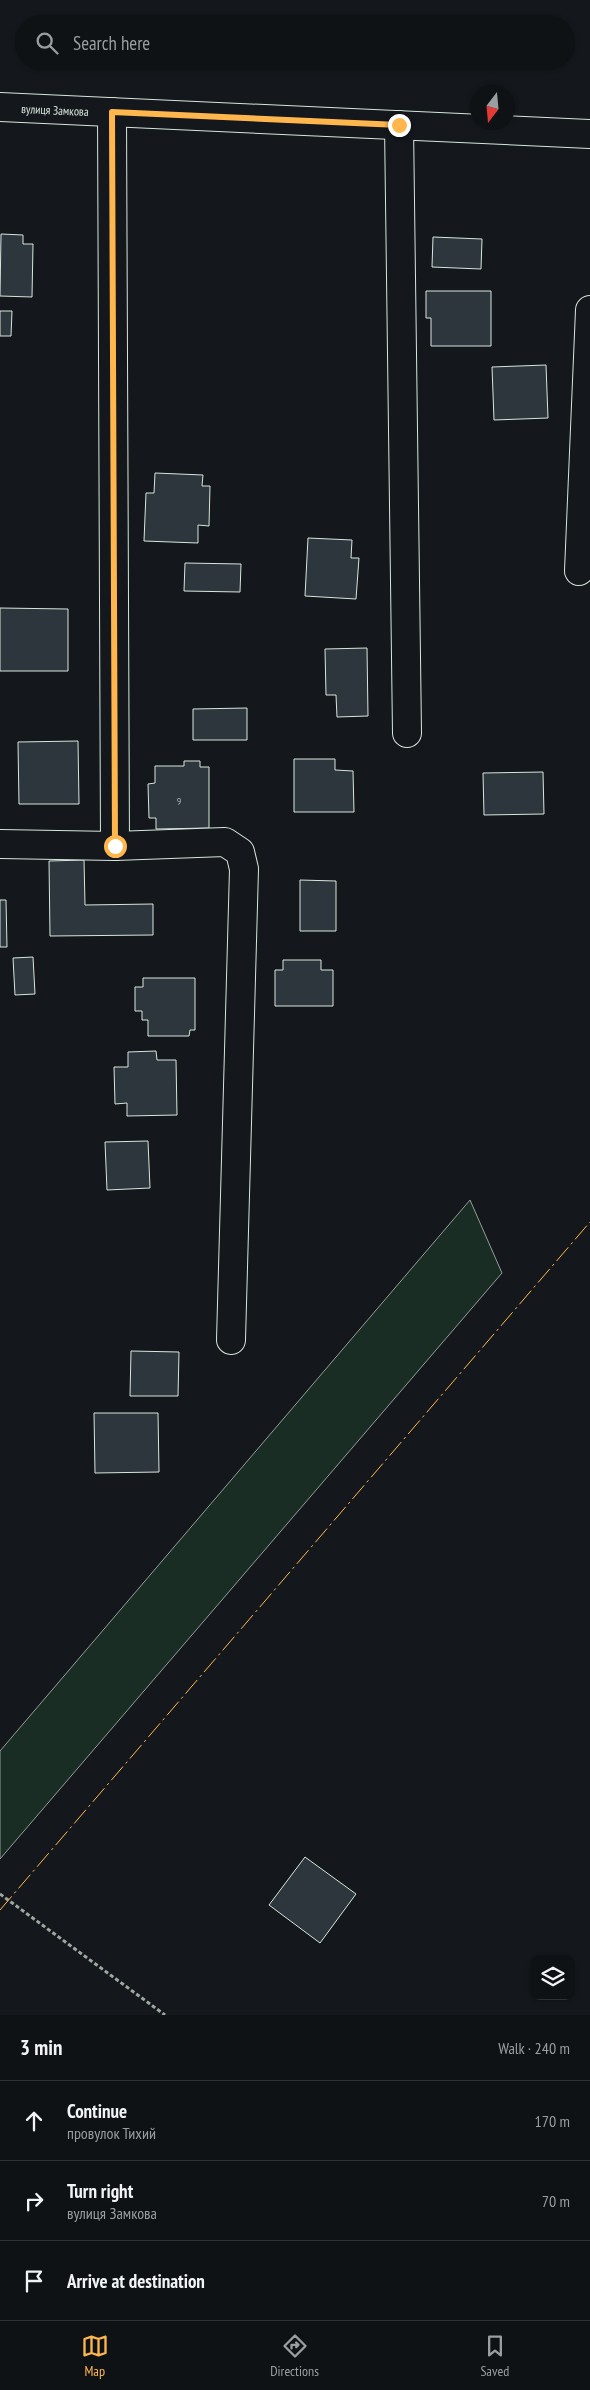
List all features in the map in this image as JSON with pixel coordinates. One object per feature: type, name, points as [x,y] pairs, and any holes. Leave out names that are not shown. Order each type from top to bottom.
[{"type":"street","name":"вулиця Замкова","points":[[0,107],[590,134]]},
{"type":"street","points":[[112,112],[115,846]]},
{"type":"street","points":[[399,125],[407,733]]},
{"type":"street","points":[[579,571],[590,310]]},
{"type":"street","points":[[0,844],[115,846],[225,842],[240,852],[244,870],[231,1340]]},
{"type":"path","points":[[0,1894],[165,2015]]},
{"type":"green space","points":[[470,1200],[502,1273],[0,1859],[0,1751]]},
{"type":"building","points":[[1,234],[23,235],[23,244],[33,244],[32,297],[0,296]]},
{"type":"building","points":[[433,237],[482,239],[481,269],[432,267]]},
{"type":"building","points":[[426,291],[491,291],[491,346],[431,346],[431,318],[426,318]]},
{"type":"building","points":[[0,311],[12,311],[11,336],[0,336]]},
{"type":"building","points":[[546,365],[548,418],[494,420],[492,367]]},
{"type":"building","points":[[155,473],[203,475],[202,486],[210,486],[209,526],[198,525],[198,543],[144,541],[146,493],[154,493]]},
{"type":"building","points":[[308,538],[352,540],[351,558],[359,558],[356,599],[305,596]]},
{"type":"building","points":[[185,563],[241,564],[240,592],[184,591]]},
{"type":"building","points":[[0,608],[68,609],[68,671],[0,671]]},
{"type":"building","points":[[367,648],[368,716],[337,717],[336,695],[326,695],[325,649]]},
{"type":"building","points":[[247,708],[247,740],[193,740],[193,709]]},
{"type":"building","points":[[78,741],[79,804],[19,804],[18,742]]},
{"type":"building","points":[[294,759],[335,759],[335,770],[353,771],[354,812],[294,812]]},
{"type":"building","points":[[184,761],[200,761],[200,767],[209,767],[209,828],[156,829],[156,818],[149,818],[148,784],[155,783],[155,766],[184,766]]},
{"type":"building","points":[[543,772],[544,814],[484,815],[483,773]]},
{"type":"building","points":[[84,860],[85,905],[153,904],[153,935],[50,936],[49,861]]},
{"type":"building","points":[[300,880],[336,881],[336,931],[300,931]]},
{"type":"building","points":[[0,900],[6,900],[7,947],[0,947]]},
{"type":"building","points":[[33,957],[35,994],[15,995],[13,958]]},
{"type":"building","points":[[283,960],[321,960],[321,970],[333,970],[333,1006],[275,1006],[275,970],[283,970]]},
{"type":"building","points":[[143,978],[195,978],[195,1030],[190,1030],[189,1036],[148,1036],[148,1020],[142,1020],[142,1011],[135,1011],[135,987],[143,987]]},
{"type":"building","points":[[156,1051],[157,1060],[176,1060],[177,1115],[127,1116],[127,1103],[115,1104],[114,1067],[128,1067],[128,1052]]},
{"type":"building","points":[[148,1141],[150,1188],[107,1190],[105,1142]]},
{"type":"building","points":[[131,1351],[179,1352],[178,1396],[130,1396]]},
{"type":"building","points":[[94,1413],[158,1413],[159,1472],[95,1473]]},
{"type":"building","points":[[305,1857],[356,1894],[320,1943],[269,1905]]},
{"type":"power","points":[[0,1910],[590,1222]]},
{"type":"route","points":[[115,846],[112,112],[399,125]]}]
